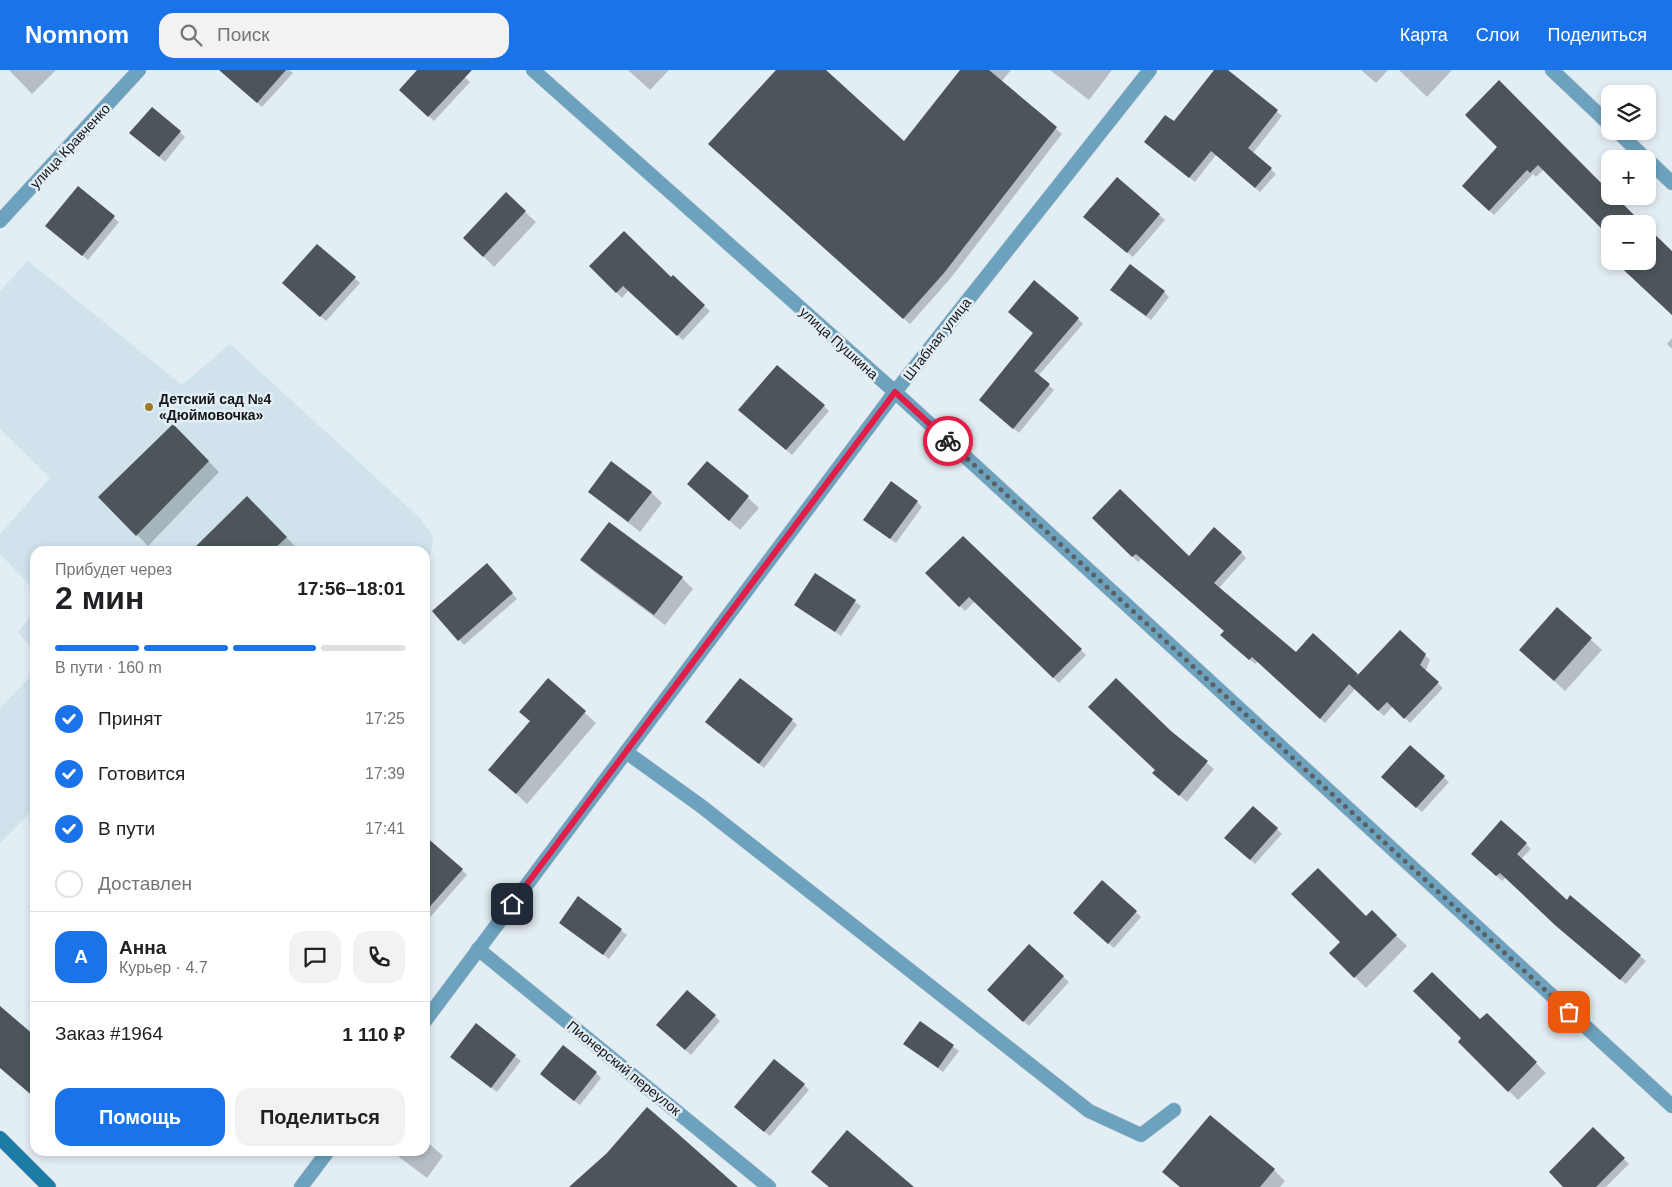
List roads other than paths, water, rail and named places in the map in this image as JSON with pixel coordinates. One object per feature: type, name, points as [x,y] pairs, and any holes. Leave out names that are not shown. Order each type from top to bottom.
[{"type":"main road","points":[[0,1138],[49,1187]]},
{"type":"street","name":"улица Кравченко","points":[[0,221],[140,70]]},
{"type":"street","name":"улица Пушкина","points":[[533,70],[895,392],[1672,1106]]},
{"type":"street","name":"Штабная улица","points":[[430,1014],[895,392],[1150,70]]},
{"type":"street","points":[[1552,70],[1601,116]]},
{"type":"street","points":[[1626,140],[1637,150]]},
{"type":"street","points":[[1656,168],[1672,183]]},
{"type":"street","points":[[626,752],[700,806],[1089,1111],[1141,1135],[1174,1110]]},
{"type":"street","name":"Пионерский переулок","points":[[478,949],[769,1187]]},
{"type":"street","points":[[301,1187],[324,1156]]},
{"type":"place","name":"Детский сад №4 «Дюймовочка»","points":[[149,407]]}]
